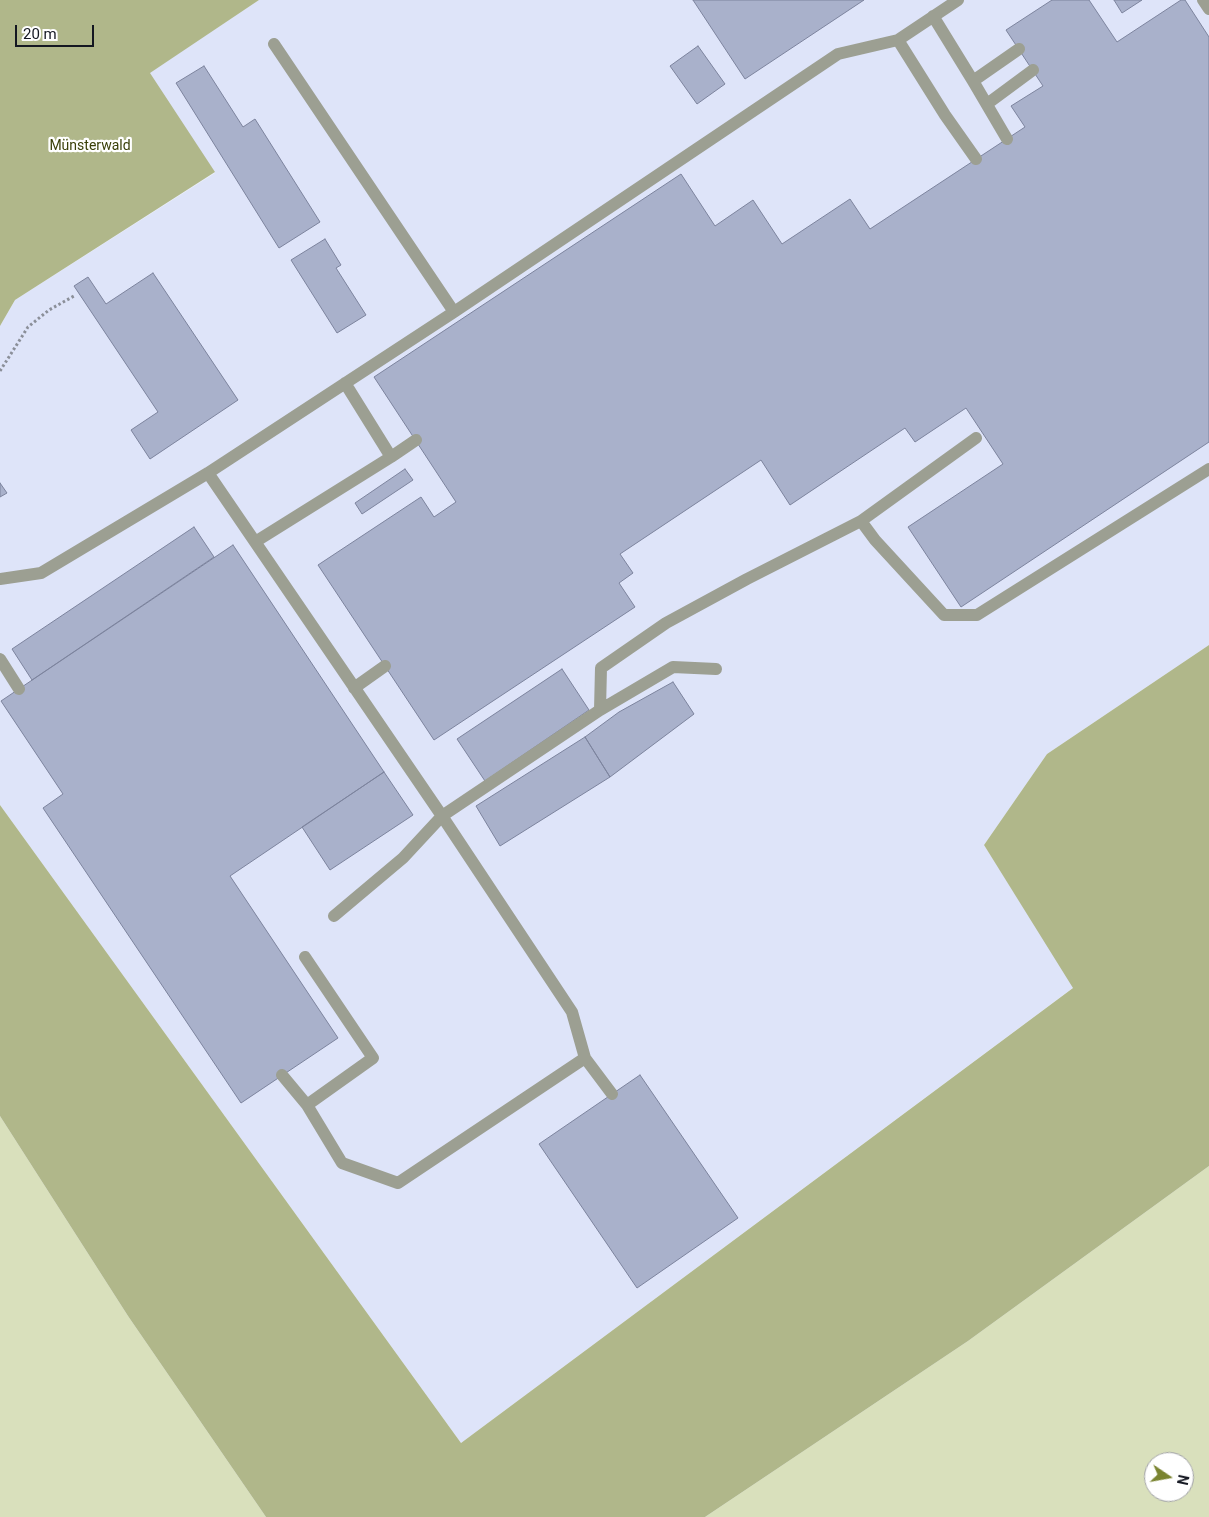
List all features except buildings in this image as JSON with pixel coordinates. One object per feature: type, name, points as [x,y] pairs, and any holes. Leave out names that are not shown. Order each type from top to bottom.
[{"type":"lane","points":[[0,579],[41,573],[208,473],[454,312],[838,54],[898,40],[958,0]]},
{"type":"lane","points":[[1203,0],[1209,9]]},
{"type":"lane","points":[[933,16],[1007,139]]},
{"type":"lane","points":[[898,40],[945,115],[976,159]]},
{"type":"lane","points":[[274,44],[454,312]]},
{"type":"lane","points":[[973,80],[1019,49]]},
{"type":"lane","points":[[987,104],[1033,70]]},
{"type":"lane","points":[[345,383],[391,457]]},
{"type":"lane","points":[[600,710],[601,668],[666,624],[747,579],[861,521],[976,438]]},
{"type":"lane","points":[[255,542],[416,440]]},
{"type":"lane","points":[[861,521],[875,540],[944,615],[977,615],[1209,469]]},
{"type":"lane","points":[[208,473],[442,816],[572,1012],[585,1058],[612,1094]]},
{"type":"lane","points":[[0,659],[19,689]]},
{"type":"lane","points":[[354,688],[385,666]]},
{"type":"lane","points":[[334,916],[403,858],[442,816],[600,710],[673,666],[716,669]]},
{"type":"lane","points":[[305,957],[373,1058],[307,1105]]},
{"type":"lane","points":[[282,1075],[307,1105],[342,1163],[398,1183],[585,1058]]},
{"type":"path","points":[[0,371],[28,327],[49,310],[74,296]]},
{"type":"shaded area","points":[[259,0],[1209,0],[1209,645],[1047,754],[984,845],[1074,987],[461,1443],[0,805],[0,326],[15,300],[215,173],[149,73]]},
{"type":"green space","name":"Münsterwald","points":[[0,0],[259,0],[150,73],[215,172],[15,300],[0,326]]},
{"type":"green space","points":[[1209,645],[1209,1166],[968,1341],[705,1517],[266,1517],[128,1316],[0,1116],[0,805],[461,1443],[1073,988],[984,845],[1047,754]]},
{"type":"green space","points":[[0,1116],[128,1316],[266,1517],[0,1517]]},
{"type":"green space","points":[[1209,1166],[1209,1517],[705,1517],[968,1341]]}]
